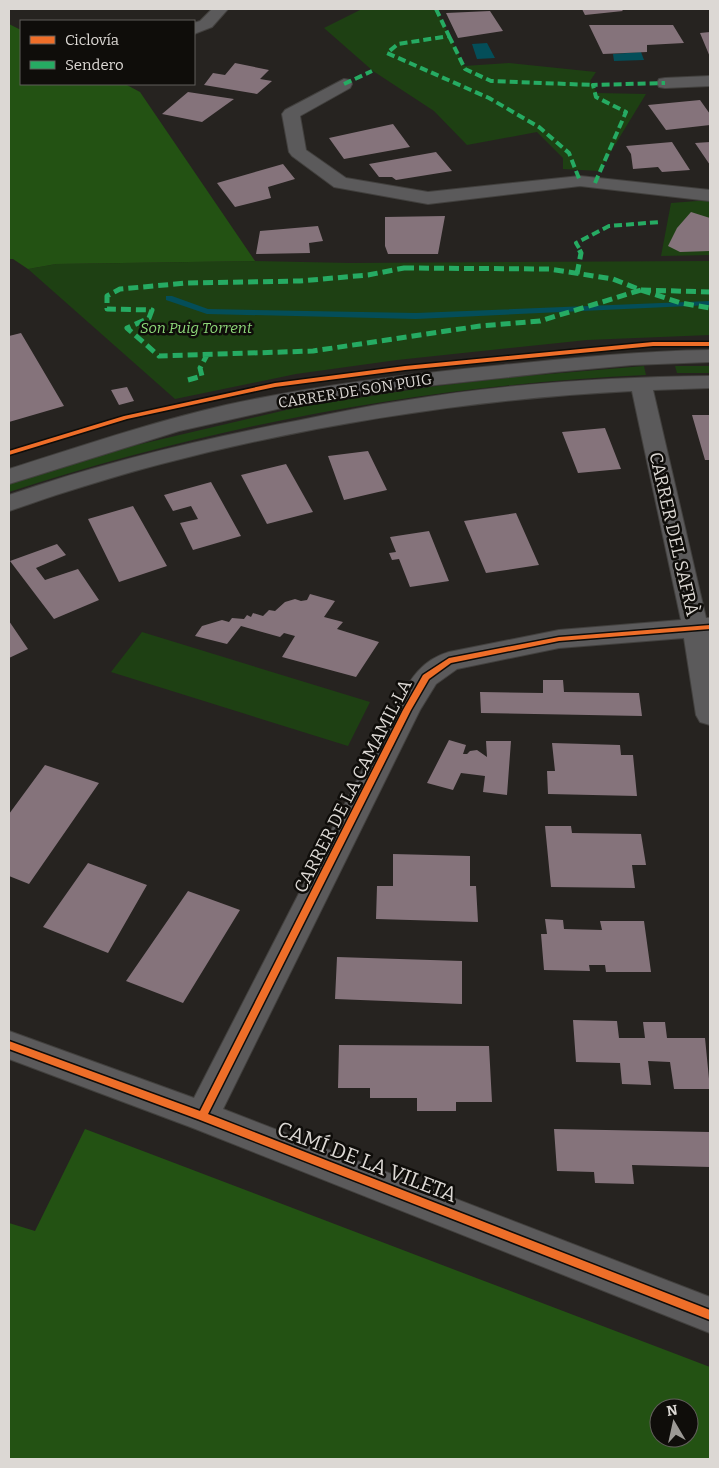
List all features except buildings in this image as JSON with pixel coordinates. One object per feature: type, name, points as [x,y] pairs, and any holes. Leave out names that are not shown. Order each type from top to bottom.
[{"type":"street","points":[[195,29],[206,24],[220,9]]},
{"type":"street","points":[[664,83],[710,81]]},
{"type":"street","points":[[344,84],[292,114],[298,152],[340,183],[428,198],[580,181],[710,196]]},
{"type":"street","name":"CARRER DE SON PUIG","points":[[9,477],[145,433],[227,412],[314,395],[429,378],[539,367],[656,356],[710,356]]},
{"type":"street","name":"CARRER DE SON PUIG","points":[[9,503],[61,484],[179,452],[415,405],[589,386],[710,382]]},
{"type":"street","name":"CARRER DEL SAFRÀ","points":[[641,383],[703,627],[710,715]]},
{"type":"street","name":"CARRER DE LA CAMAMIL·LA","points":[[202,1116],[407,710],[426,677],[449,661],[560,639],[703,627]]},
{"type":"street","name":"CAMÍ DE LA VILETA","points":[[9,1044],[202,1116],[710,1316]]},
{"type":"green space","points":[[362,9],[436,9],[464,66],[509,63],[596,72],[590,81],[597,93],[646,94],[599,171],[563,169],[563,158],[537,132],[467,145],[434,111],[373,71],[324,28]]},
{"type":"green space","points":[[9,24],[20,30],[20,85],[127,85],[140,92],[255,261],[56,264],[28,269],[13,259],[9,259]]},
{"type":"green space","points":[[710,200],[710,255],[661,256],[671,203]]},
{"type":"green space","name":"Son Puig Torrent","points":[[255,261],[350,263],[710,261],[710,335],[587,340],[397,360],[296,374],[175,399],[28,269],[56,264]]},
{"type":"green space","points":[[644,366],[646,375],[484,388],[323,412],[165,447],[9,492],[9,484],[120,449],[299,407],[429,387],[514,377]]},
{"type":"green space","points":[[675,366],[710,366],[710,373],[677,373]]},
{"type":"green space","points":[[142,632],[370,702],[348,746],[111,672]]},
{"type":"green space","points":[[85,1129],[710,1367],[710,1459],[9,1459],[9,1223],[35,1231]]},
{"type":"water","points":[[487,43],[495,58],[477,59],[472,44]]},
{"type":"water","points":[[641,52],[644,60],[614,61],[613,54]]},
{"type":"waterway","points":[[169,298],[207,311],[416,316],[710,303]]},
{"type":"marked path","points":[[436,9],[449,36],[398,44],[387,53],[489,98],[539,127],[569,153],[580,181]]},
{"type":"marked path","points":[[449,36],[465,69],[491,81],[593,85]]},
{"type":"marked path","points":[[344,84],[372,71]]},
{"type":"marked path","points":[[595,183],[626,112],[596,97],[593,85],[665,83]]},
{"type":"marked path","points":[[577,274],[581,253],[576,243],[609,226],[660,222]]},
{"type":"marked path","points":[[710,292],[641,290],[613,279],[549,269],[404,268],[368,275],[300,281],[187,283],[120,289],[107,296],[107,309],[152,310],[149,318],[127,328],[159,356],[313,351],[480,326],[540,321],[641,290],[681,303],[710,308]]},
{"type":"marked path","points":[[188,380],[202,376],[200,368],[207,355]]},
{"type":"cycle path","points":[[9,453],[126,417],[275,385],[405,368],[653,344],[710,344]]},
{"type":"cycle path","points":[[202,1116],[407,710],[426,677],[449,661],[559,639],[710,627]]},
{"type":"cycle path","points":[[9,1045],[202,1116],[710,1315]]}]
